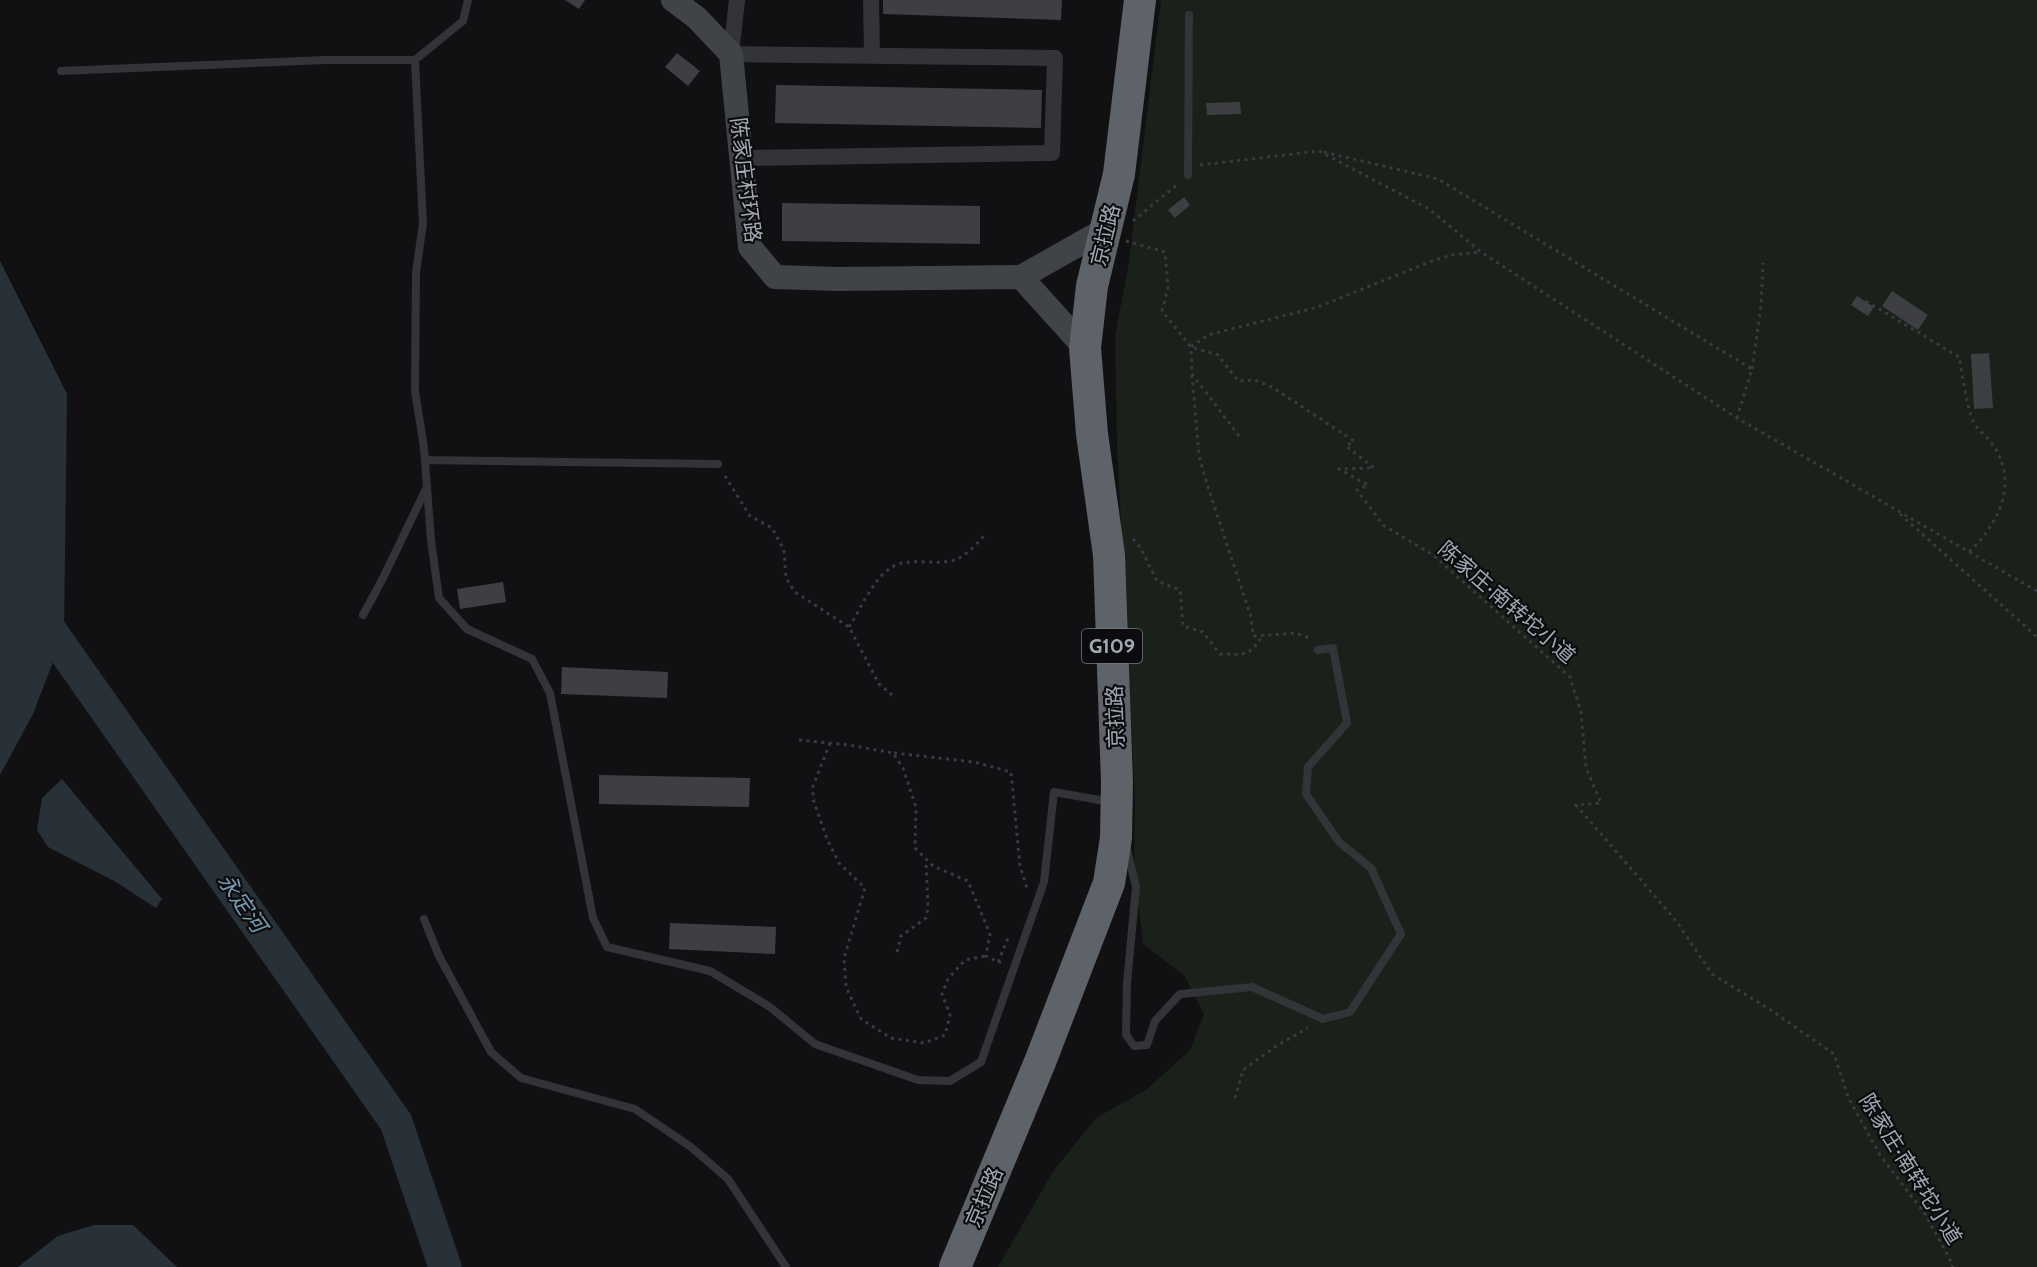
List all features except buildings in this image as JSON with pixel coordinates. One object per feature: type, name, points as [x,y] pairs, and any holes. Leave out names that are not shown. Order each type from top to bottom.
[{"type":"highway","name":"京拉路","points":[[955,1267],[1040,1062],[1109,883],[1116,838],[1117,803],[1109,555],[1092,434],[1085,348],[1092,286],[1119,174],[1140,0]]},
{"type":"street","points":[[673,0],[697,18],[731,54],[1055,58],[1052,153],[742,158]]},
{"type":"street","points":[[731,54],[737,0]]},
{"type":"street","points":[[872,0],[872,54]]},
{"type":"street","name":"陈家庄村环路","points":[[731,54],[750,247],[775,277],[838,279],[1021,277]]},
{"type":"street","points":[[1085,348],[1021,277],[1104,238]]},
{"type":"lane","points":[[61,71],[326,60],[415,60],[463,21],[468,0]]},
{"type":"lane","points":[[1188,175],[1189,15]]},
{"type":"lane","points":[[415,60],[423,224],[416,272],[415,391],[425,460],[431,540],[439,598],[467,629],[532,659],[550,693],[594,918],[607,947],[710,971],[770,1007],[815,1044],[918,1080],[950,1081],[981,1062],[1044,882],[1054,792],[1117,803]]},
{"type":"lane","points":[[425,460],[718,464]]},
{"type":"lane","points":[[363,615],[427,487]]},
{"type":"lane","points":[[1116,838],[1128,846],[1136,887],[1127,983],[1126,1035],[1134,1046],[1147,1045],[1155,1021],[1180,994],[1252,987],[1323,1019],[1350,1012],[1401,934],[1371,868],[1339,842],[1306,794],[1308,767],[1347,723],[1333,648],[1318,650]]},
{"type":"lane","points":[[424,919],[439,956],[491,1052],[521,1078],[634,1108],[691,1147],[728,1179],[786,1267]]},
{"type":"path","points":[[1104,238],[1201,164],[1319,151],[1438,179],[1752,369]]},
{"type":"path","points":[[1319,151],[1429,209],[1481,252],[1737,418],[2037,591]]},
{"type":"path","points":[[1104,238],[1123,240],[1165,252],[1168,287],[1162,311],[1191,347],[1199,456],[1251,617],[1253,636],[1296,633],[1314,640],[1318,650]]},
{"type":"path","points":[[1191,347],[1208,335],[1318,307],[1432,261],[1451,255],[1481,252]]},
{"type":"path","points":[[1737,418],[1752,369],[1761,306],[1763,263]]},
{"type":"path","points":[[1866,301],[1959,357],[1973,422],[1991,442],[2005,468],[2005,488],[1999,512],[1985,536],[1969,552]]},
{"type":"path","name":"陈家庄·南转坨小道","points":[[1191,347],[1218,355],[1238,381],[1255,380],[1272,387],[1354,441],[1346,446],[1374,468],[1339,469],[1368,485],[1357,490],[1383,525],[1433,555],[1570,677],[1581,712],[1586,768],[1601,803],[1576,806],[1677,922],[1712,974],[1769,1009],[1834,1054],[1848,1097],[1880,1155],[1925,1214],[1953,1267]]},
{"type":"path","points":[[1192,374],[1239,436]]},
{"type":"path","points":[[718,464],[750,516],[772,528],[783,550],[786,578],[795,592],[849,627],[879,684],[892,695]]},
{"type":"path","points":[[1896,510],[2037,638]]},
{"type":"path","points":[[849,627],[879,580],[892,568],[901,564],[956,560],[985,535]]},
{"type":"path","points":[[1132,537],[1140,547],[1157,581],[1180,590],[1183,626],[1203,632],[1220,654],[1246,654],[1254,649],[1263,635]]},
{"type":"path","points":[[799,740],[974,762],[1011,772],[1020,866],[1028,891]]},
{"type":"path","points":[[830,743],[813,786],[813,799],[838,863],[864,888],[844,958],[846,987],[861,1019],[891,1038],[924,1043],[945,1035],[950,1015],[942,994],[948,979],[966,960],[986,956],[1014,969]]},
{"type":"path","points":[[892,753],[903,768],[916,807],[915,848],[933,866],[968,881],[990,934],[986,956]]},
{"type":"path","points":[[897,952],[901,936],[926,918],[928,907],[926,859]]},
{"type":"path","points":[[998,962],[1011,931]]},
{"type":"path","points":[[1235,1098],[1243,1070],[1278,1045],[1323,1019]]},
{"type":"shaded area","points":[[1161,0],[2037,0],[2037,1267],[998,1267],[1054,1170],[1096,1118],[1146,1090],[1190,1050],[1204,1014],[1184,975],[1143,944],[1134,867],[1135,800],[1117,444],[1115,336],[1128,268]]},
{"type":"shaded area","points":[[0,261],[67,394],[64,633],[33,714],[0,775]]},
{"type":"shaded area","points":[[62,779],[162,899],[156,908],[116,882],[48,847],[37,830],[42,798]]},
{"type":"shaded area","points":[[94,1225],[133,1225],[177,1267],[18,1267],[58,1236]]},
{"type":"waterway","name":"永定河","points":[[0,559],[396,1122],[445,1267]]}]
